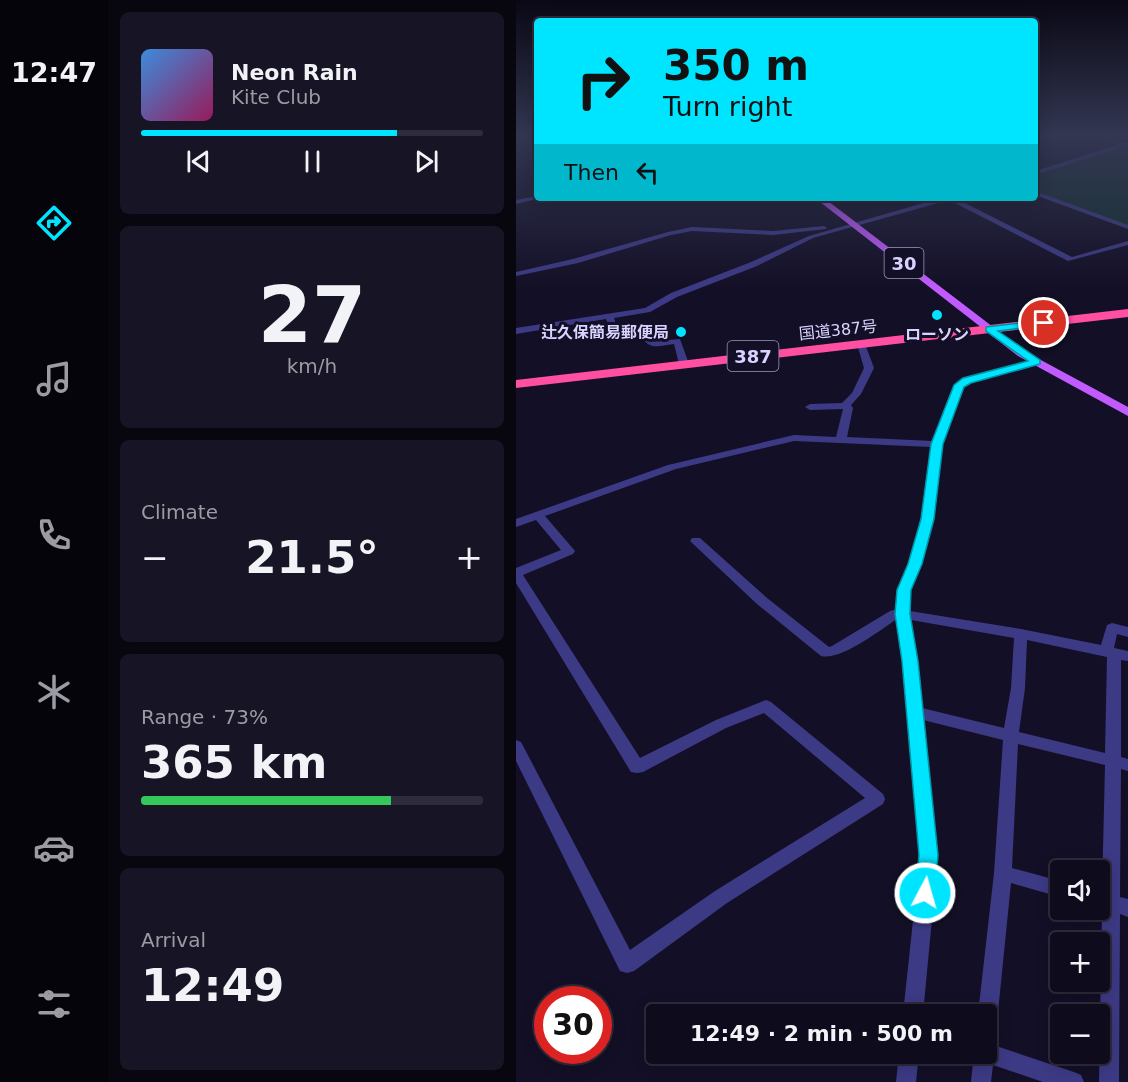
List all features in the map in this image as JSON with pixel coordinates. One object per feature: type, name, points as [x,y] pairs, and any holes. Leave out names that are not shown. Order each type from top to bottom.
[{"type":"highway","name":"国道387号","points":[[516,384],[1128,313]]},
{"type":"main road","name":"30","points":[[823,201],[989,329],[1036,362],[1128,412]]},
{"type":"street","points":[[1038,194],[1128,227]]},
{"type":"street","points":[[516,202],[534,199]]},
{"type":"street","points":[[516,332],[647,310],[674,295],[837,228],[937,201]]},
{"type":"street","points":[[955,201],[1071,259],[1128,244]]},
{"type":"street","points":[[516,274],[575,261],[670,233],[692,229],[773,233],[837,228]]},
{"type":"street","points":[[610,317],[615,334],[643,332],[649,342],[654,344],[677,341],[684,364]]},
{"type":"street","points":[[810,407],[845,406],[856,394],[869,368],[861,344]]},
{"type":"street","points":[[914,1004],[929,855],[903,614],[904,590],[915,564],[927,519],[937,444],[962,382],[1036,362]]},
{"type":"street","points":[[841,439],[848,408],[845,406]]},
{"type":"street","points":[[516,523],[672,467],[794,438],[937,444]]},
{"type":"street","points":[[516,746],[627,964],[721,897],[878,799],[766,706],[721,724],[637,767],[516,573],[568,551],[538,515]]},
{"type":"street","points":[[696,541],[762,601],[826,652],[835,651],[895,615],[903,614],[1021,634],[1116,654]]},
{"type":"street","points":[[1109,1082],[1113,904],[1120,763],[1116,654],[1112,628],[1128,632]]},
{"type":"street","points":[[989,1004],[1003,873],[1011,735],[1018,688],[1021,634]]},
{"type":"street","points":[[914,712],[1120,763]]},
{"type":"street","points":[[1003,873],[1050,886]]},
{"type":"street","points":[[997,1057],[1074,1082]]},
{"type":"street","points":[[906,1082],[908,1064]]},
{"type":"street","points":[[981,1082],[983,1064]]},
{"type":"green space","points":[[1038,186],[1128,186],[1128,226],[1038,192]]},
{"type":"place","name":"ローソン","points":[[937,315]]},
{"type":"place","name":"辻久保簡易郵便局","points":[[681,332]]},
{"type":"route","points":[[925,893],[929,855],[910,661],[903,614],[904,590],[915,564],[927,519],[937,444],[959,385],[967,380],[1036,362],[989,329],[1044,323]]}]
